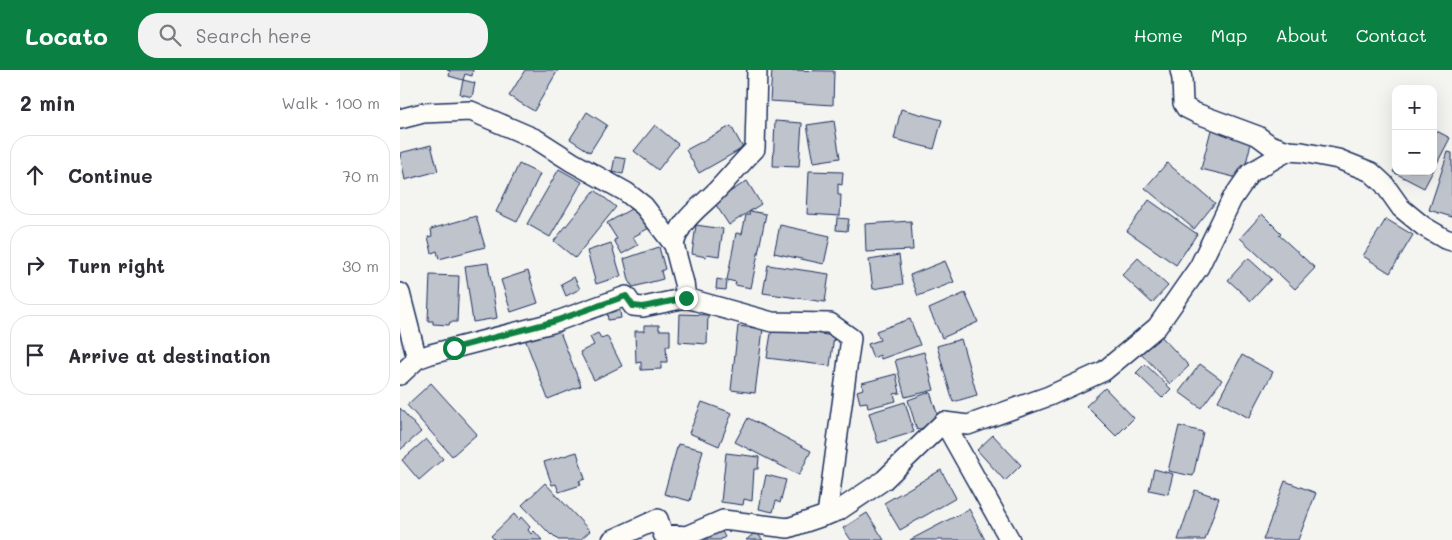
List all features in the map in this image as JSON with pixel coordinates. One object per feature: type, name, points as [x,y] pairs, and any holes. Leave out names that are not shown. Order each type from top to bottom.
[{"type":"street","points":[[674,245],[676,235],[683,223],[720,188],[728,176],[755,149],[757,70]]},
{"type":"street","points":[[1180,70],[1183,103],[1186,108],[1258,136],[1270,144],[1288,151],[1338,159],[1371,172],[1384,184],[1401,208],[1423,226],[1452,241]]},
{"type":"street","points":[[400,119],[423,114],[470,111],[536,139],[572,162],[626,192],[644,206],[674,245],[686,298]]},
{"type":"street","points":[[944,422],[968,425],[1050,396],[1104,371],[1157,327],[1200,267],[1232,199],[1250,173],[1288,151]]},
{"type":"street","points":[[400,293],[417,359]]},
{"type":"street","points":[[400,375],[417,359],[430,354],[552,322],[626,296],[633,306],[643,307],[686,298],[772,322],[830,323],[851,338],[827,515]]},
{"type":"street","points":[[658,519],[663,534],[686,536],[722,520],[788,528],[827,515],[838,511],[884,480],[944,422]]},
{"type":"street","points":[[944,422],[1010,540]]},
{"type":"street","points":[[612,540],[658,519]]},
{"type":"street","points":[[658,519],[671,540]]},
{"type":"building","points":[[447,70],[473,70],[472,76],[465,74],[463,80],[449,76],[450,71]]},
{"type":"building","points":[[525,70],[558,70],[534,111],[509,96]]},
{"type":"building","points":[[772,70],[834,71],[833,105],[770,101]]},
{"type":"building","points":[[463,80],[475,83],[472,97],[460,94]]},
{"type":"building","points":[[901,109],[942,120],[934,149],[894,139]]},
{"type":"building","points":[[587,112],[607,125],[590,152],[570,139]]},
{"type":"building","points":[[775,121],[802,123],[799,167],[773,166]]},
{"type":"building","points":[[834,121],[840,158],[814,162],[807,125]]},
{"type":"building","points":[[655,125],[678,144],[658,170],[634,151]]},
{"type":"building","points":[[731,126],[743,148],[699,173],[686,150]]},
{"type":"building","points":[[1212,126],[1253,135],[1242,179],[1201,169]]},
{"type":"building","points":[[1437,131],[1450,138],[1437,163]]},
{"type":"building","points":[[431,145],[438,171],[405,180],[400,153]]},
{"type":"building","points":[[1448,152],[1452,153],[1452,217],[1429,210]]},
{"type":"building","points":[[615,157],[626,159],[623,174],[612,172]]},
{"type":"building","points":[[1167,163],[1215,203],[1194,229],[1145,188]]},
{"type":"building","points":[[519,164],[540,174],[517,222],[496,212]]},
{"type":"building","points":[[559,169],[582,182],[550,237],[527,224]]},
{"type":"building","points":[[809,171],[843,172],[842,185],[838,184],[838,195],[841,195],[840,216],[807,214]]},
{"type":"building","points":[[1399,175],[1431,175],[1424,188]]},
{"type":"building","points":[[747,181],[761,204],[729,225],[714,202]]},
{"type":"building","points":[[595,190],[616,207],[575,258],[554,241]]},
{"type":"building","points":[[1149,200],[1197,234],[1176,265],[1127,231]]},
{"type":"building","points":[[636,206],[649,228],[633,237],[638,245],[622,254],[614,240],[617,239],[607,223]]},
{"type":"building","points":[[750,211],[766,214],[751,288],[735,285],[736,282],[727,280],[736,233],[742,234],[746,215],[749,215]]},
{"type":"building","points":[[1262,214],[1281,233],[1279,235],[1315,268],[1295,289],[1240,238]]},
{"type":"building","points":[[476,216],[485,247],[439,259],[437,251],[432,253],[428,237],[432,236],[431,229]]},
{"type":"building","points":[[837,218],[849,219],[847,231],[836,230]]},
{"type":"building","points":[[1386,219],[1413,235],[1390,273],[1363,256]]},
{"type":"building","points":[[911,221],[913,250],[866,252],[865,224]]},
{"type":"building","points":[[696,225],[723,229],[719,256],[707,254],[706,257],[692,254]]},
{"type":"building","points":[[780,225],[830,236],[824,264],[774,253]]},
{"type":"building","points":[[611,243],[621,276],[596,284],[587,251]]},
{"type":"building","points":[[659,247],[665,269],[661,271],[663,279],[633,287],[630,284],[624,259]]},
{"type":"building","points":[[899,255],[903,284],[873,289],[869,260]]},
{"type":"building","points":[[1138,258],[1168,286],[1152,303],[1122,275]]},
{"type":"building","points":[[1248,258],[1271,279],[1251,301],[1228,280]]},
{"type":"building","points":[[945,261],[954,282],[918,296],[910,275]]},
{"type":"building","points":[[488,263],[497,318],[473,322],[465,266]]},
{"type":"building","points":[[768,265],[829,274],[825,302],[763,293]]},
{"type":"building","points":[[528,271],[538,303],[511,312],[501,280]]},
{"type":"building","points":[[430,275],[459,276],[457,322],[450,322],[449,325],[433,324],[433,321],[428,321]]},
{"type":"building","points":[[574,277],[580,289],[566,296],[561,284]]},
{"type":"building","points":[[717,279],[727,281],[726,290],[716,289]]},
{"type":"building","points":[[965,293],[978,322],[942,338],[929,309]]},
{"type":"building","points":[[619,305],[621,318],[608,320],[606,307]]},
{"type":"building","points":[[680,314],[708,315],[707,344],[679,342]]},
{"type":"building","points":[[910,319],[920,345],[881,359],[880,355],[873,358],[868,344],[880,340],[876,331]]},
{"type":"building","points":[[644,325],[659,325],[659,330],[670,330],[670,346],[666,346],[667,362],[661,362],[661,369],[641,370],[641,362],[636,363],[635,331],[644,331]]},
{"type":"building","points":[[738,326],[763,329],[755,393],[731,390]]},
{"type":"building","points":[[558,327],[581,386],[548,399],[525,339]]},
{"type":"building","points":[[772,327],[834,336],[830,366],[767,358]]},
{"type":"building","points":[[598,333],[601,338],[607,336],[622,366],[594,380],[580,352],[594,345],[590,337]]},
{"type":"building","points":[[1159,334],[1189,366],[1170,384],[1140,352]]},
{"type":"building","points":[[961,339],[977,395],[953,402],[937,346]]},
{"type":"building","points":[[924,352],[934,390],[905,397],[895,360]]},
{"type":"building","points":[[1242,355],[1273,372],[1249,418],[1218,401]]},
{"type":"building","points":[[1145,364],[1171,389],[1162,398],[1136,373]]},
{"type":"building","points":[[1200,364],[1222,380],[1201,408],[1179,392]]},
{"type":"building","points":[[896,374],[900,393],[894,394],[896,401],[868,408],[867,402],[860,403],[857,391],[863,389],[862,383]]},
{"type":"building","points":[[431,383],[477,434],[452,456],[407,405]]},
{"type":"building","points":[[1105,388],[1134,418],[1116,436],[1086,406]]},
{"type":"building","points":[[930,392],[940,422],[917,430],[908,400]]},
{"type":"building","points":[[702,402],[732,413],[719,446],[689,433]]},
{"type":"building","points":[[905,402],[914,432],[878,443],[869,413]]},
{"type":"building","points":[[400,408],[421,432],[400,450]]},
{"type":"building","points":[[748,418],[811,451],[799,475],[735,442]]},
{"type":"building","points":[[1179,426],[1203,432],[1193,476],[1168,471]]},
{"type":"building","points":[[993,435],[1021,465],[1005,481],[977,450]]},
{"type":"building","points":[[426,439],[443,459],[419,480],[402,460]]},
{"type":"building","points":[[678,444],[703,450],[690,501],[664,494]]},
{"type":"building","points":[[577,452],[585,479],[579,481],[581,485],[559,492],[556,484],[552,485],[544,462]]},
{"type":"building","points":[[726,453],[759,457],[758,469],[754,469],[752,501],[744,499],[743,505],[721,502]]},
{"type":"building","points":[[1154,469],[1173,474],[1168,494],[1149,490]]},
{"type":"building","points":[[941,470],[956,498],[900,530],[884,503]]},
{"type":"building","points":[[766,475],[786,480],[780,503],[776,501],[773,512],[759,509]]},
{"type":"building","points":[[1285,481],[1316,493],[1298,540],[1263,540]]},
{"type":"building","points":[[545,483],[590,531],[580,540],[558,540],[522,505]]},
{"type":"building","points":[[1195,490],[1219,498],[1205,540],[1178,540]]},
{"type":"building","points":[[969,509],[985,540],[910,540]]},
{"type":"building","points":[[867,513],[884,540],[851,540],[843,528]]},
{"type":"building","points":[[514,514],[519,520],[521,517],[530,527],[528,530],[531,534],[534,531],[542,540],[495,540],[491,536]]},
{"type":"building","points":[[720,528],[725,537],[720,540],[705,540],[703,536]]},
{"type":"building","points":[[756,532],[763,540],[746,540]]},
{"type":"route","points":[[454,348],[519,332],[626,296],[633,306],[643,307],[686,298]]}]
